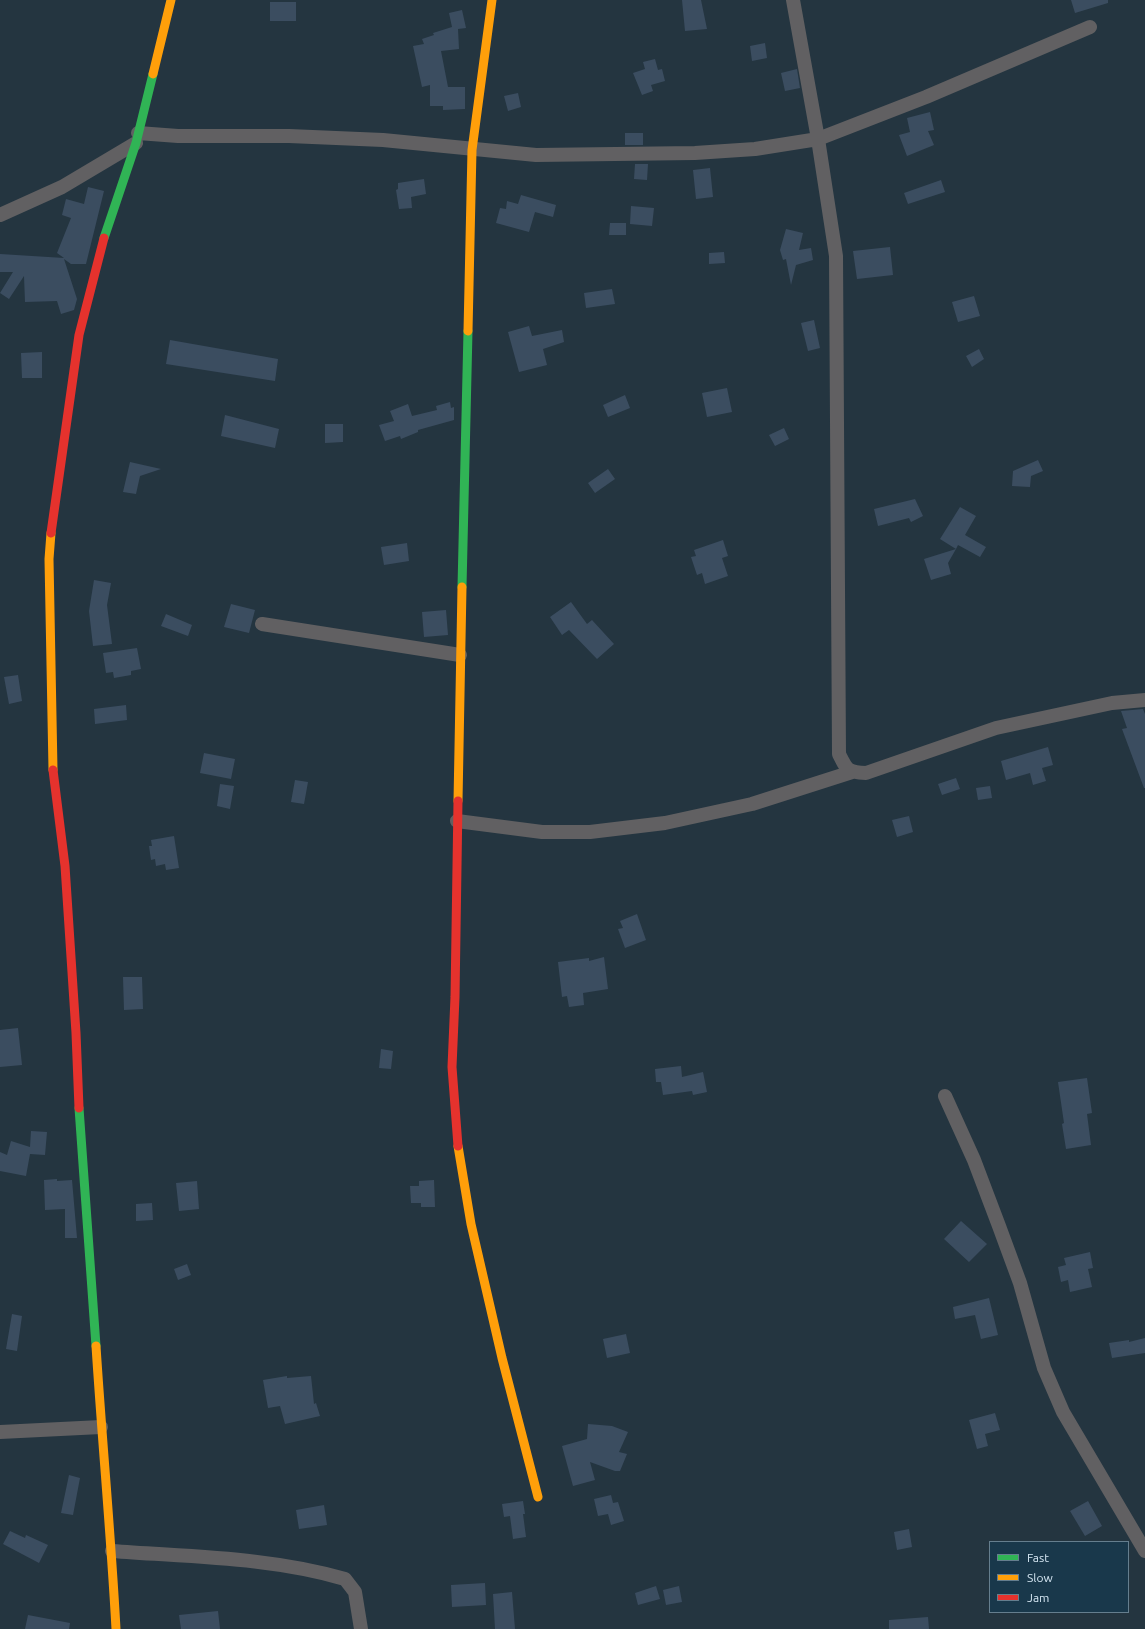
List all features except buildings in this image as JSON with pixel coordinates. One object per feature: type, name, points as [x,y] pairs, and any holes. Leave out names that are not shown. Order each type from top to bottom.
[{"type":"street","points":[[116,1629],[112,1551],[100,1427],[92,1274],[80,1128],[76,1033],[65,866],[53,768],[49,559],[52,519],[79,335],[108,224],[137,138],[171,0]]},
{"type":"street","points":[[492,0],[472,150],[460,656],[455,997],[452,1067],[456,1136],[471,1224],[502,1358],[538,1497]]},
{"type":"street","points":[[793,0],[818,139],[836,256],[839,754],[845,765],[852,772]]},
{"type":"street","points":[[0,215],[62,187],[137,138],[178,136],[288,136],[383,140],[536,156],[688,153],[755,149],[818,139],[926,97],[1090,27]]},
{"type":"street","points":[[262,624],[460,656]]},
{"type":"street","points":[[457,821],[542,832],[590,832],[665,823],[752,804],[852,772],[866,773],[996,728],[1112,703],[1145,700]]},
{"type":"street","points":[[945,1096],[974,1160],[1018,1276],[1044,1368],[1052,1389],[1063,1412],[1145,1551]]},
{"type":"street","points":[[0,1432],[100,1427]]},
{"type":"street","points":[[112,1551],[248,1561],[296,1567],[345,1579],[355,1592],[361,1629]]},
{"type":"traffic: fast","points":[[104,238],[136,143],[153,74]]},
{"type":"traffic: fast","points":[[462,587],[468,331]]},
{"type":"traffic: fast","points":[[79,1108],[96,1346]]},
{"type":"traffic: slow","points":[[153,74],[171,0]]},
{"type":"traffic: slow","points":[[468,331],[472,150],[492,0]]},
{"type":"traffic: slow","points":[[51,533],[49,559],[53,770]]},
{"type":"traffic: slow","points":[[458,801],[462,587]]},
{"type":"traffic: slow","points":[[458,1146],[471,1224],[502,1358],[538,1497]]},
{"type":"traffic: slow","points":[[96,1346],[116,1629]]},
{"type":"traffic: jam","points":[[51,533],[79,335],[104,238]]},
{"type":"traffic: jam","points":[[53,770],[65,866],[76,1033],[79,1108]]},
{"type":"traffic: jam","points":[[458,801],[455,997],[452,1067],[458,1146]]}]
